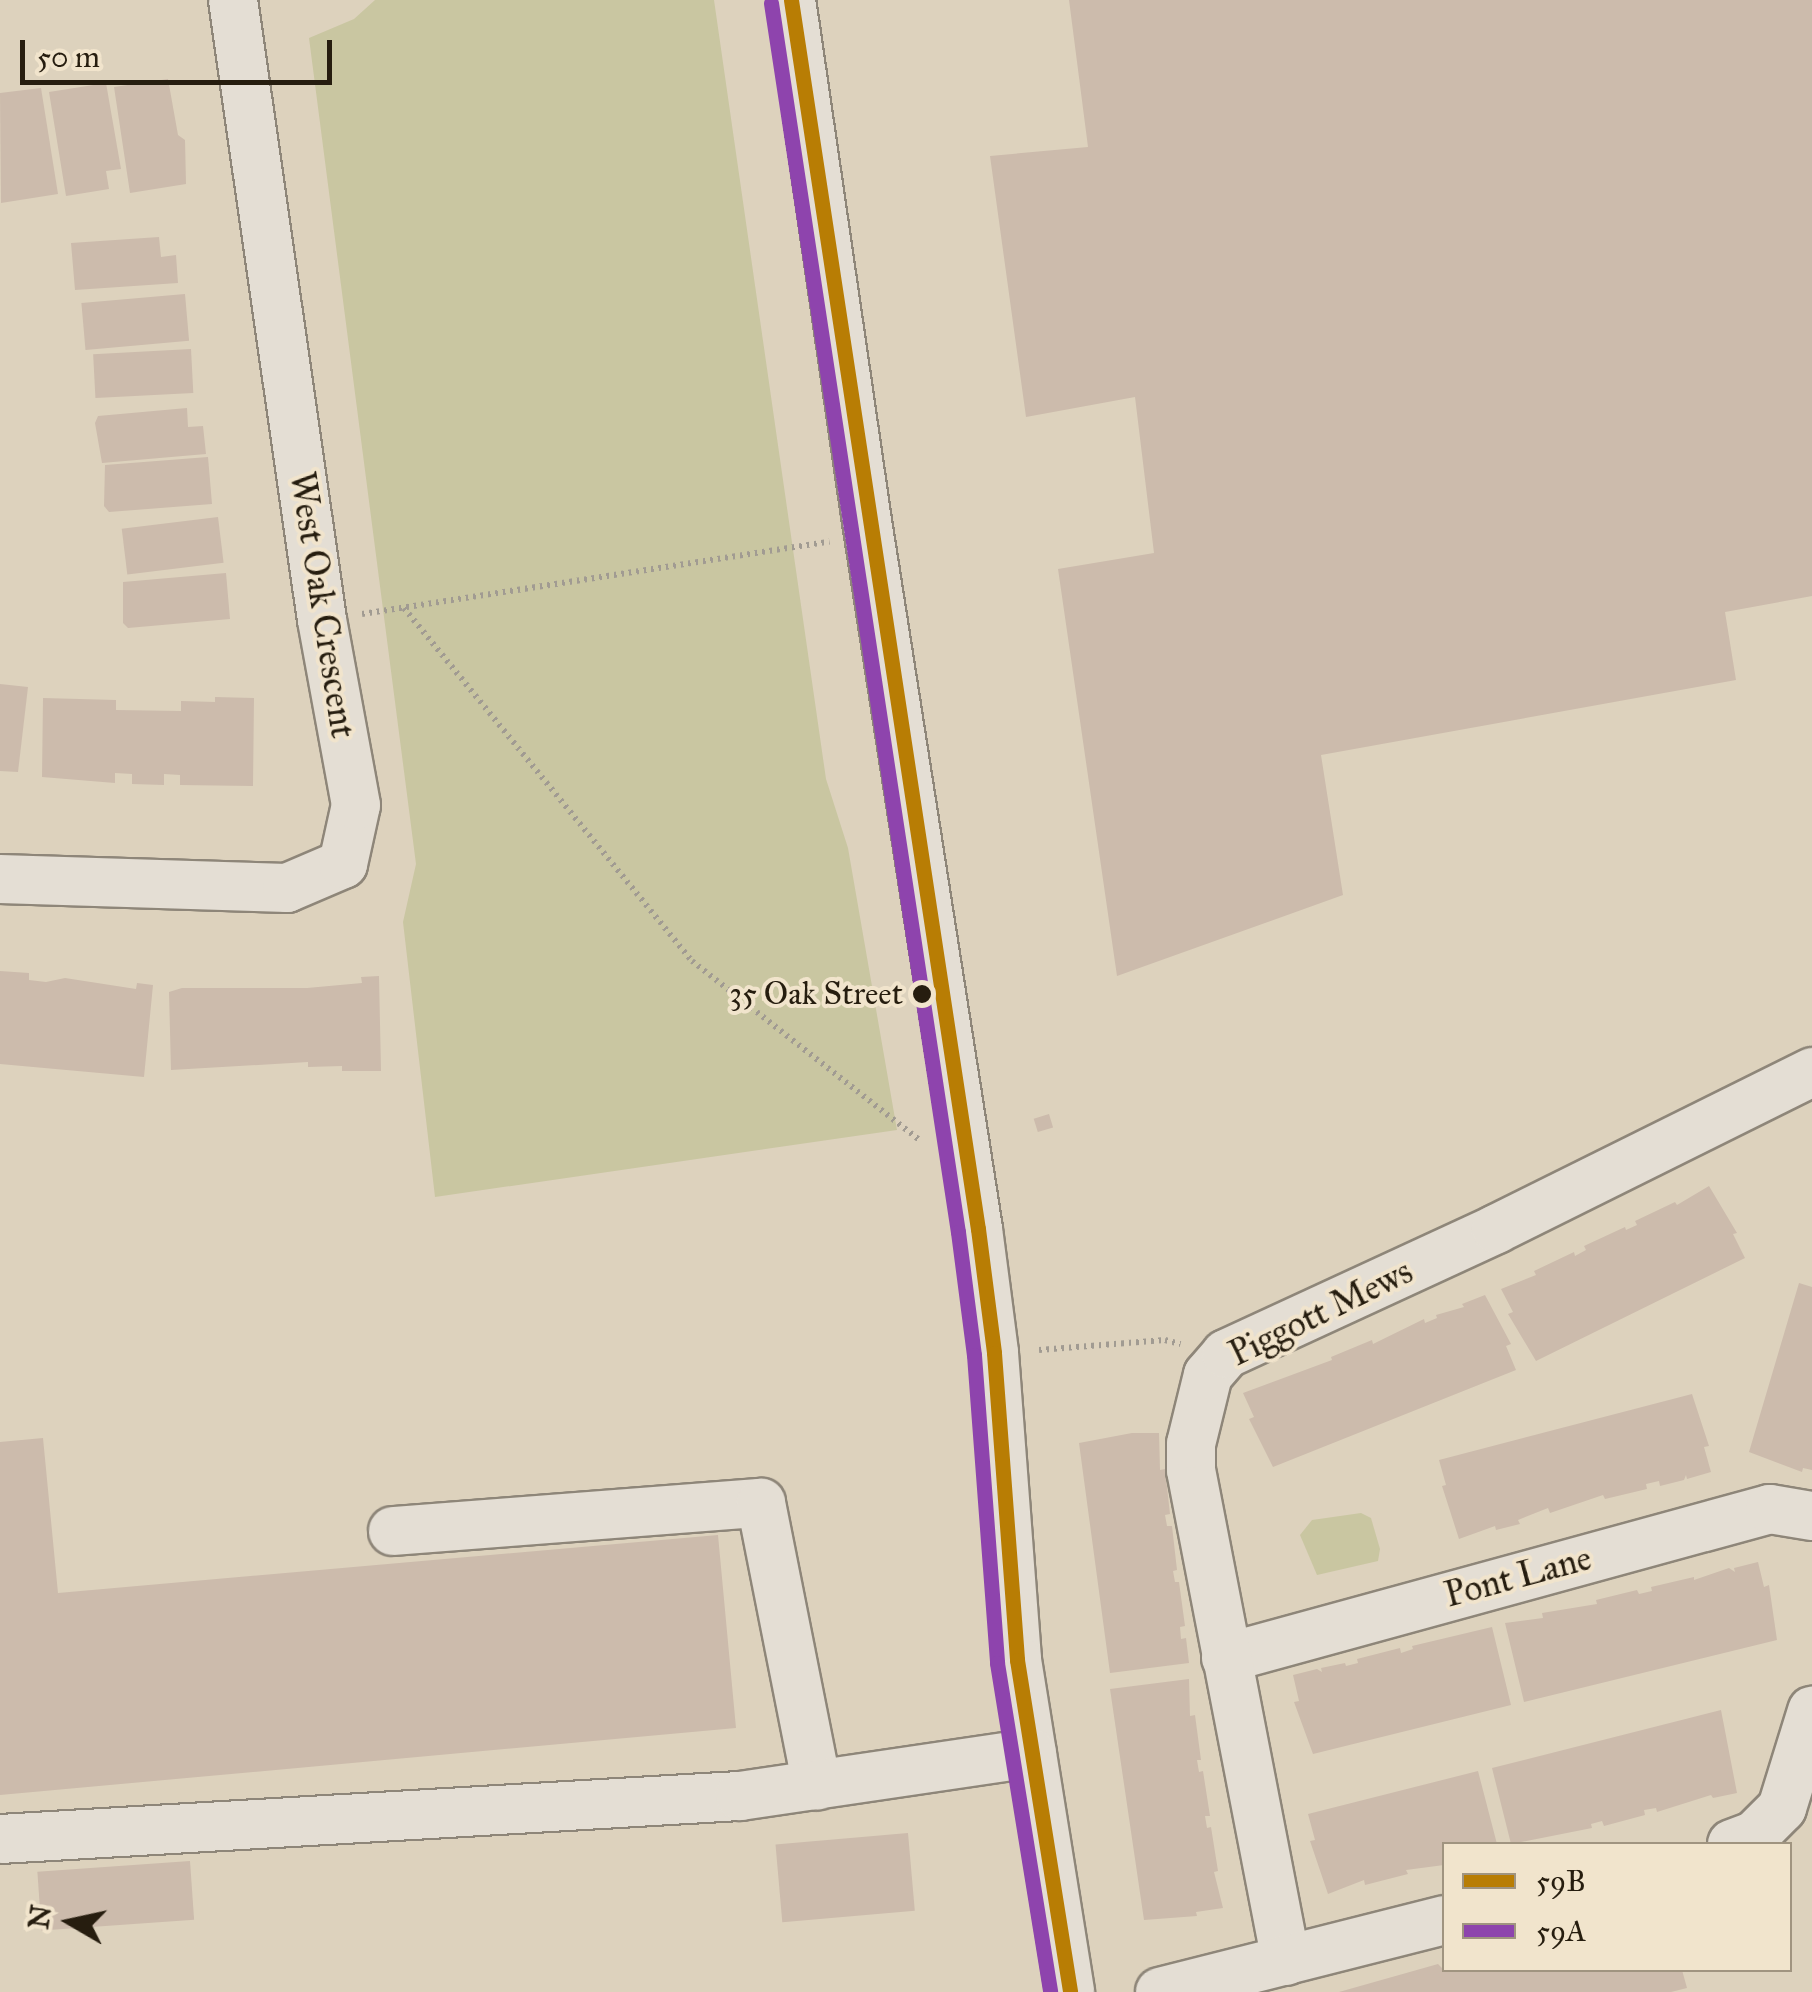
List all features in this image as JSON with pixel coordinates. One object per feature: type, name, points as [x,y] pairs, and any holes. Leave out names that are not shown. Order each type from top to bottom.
[{"type":"street","name":"West Oak Crescent","points":[[0,879],[287,888],[343,864],[356,804],[322,620],[233,0]]},
{"type":"street","points":[[791,0],[978,1229],[994,1353],[1017,1660],[1070,1992]]},
{"type":"street","name":"Piggott Mews","points":[[1286,1961],[1191,1470],[1191,1444],[1208,1375],[1226,1354],[1496,1229],[1812,1072]]},
{"type":"street","points":[[393,1531],[761,1503],[817,1784]]},
{"type":"street","name":"Pont Lane","points":[[1226,1658],[1770,1509],[1812,1516]]},
{"type":"street","points":[[1737,1842],[1755,1834],[1782,1808],[1812,1711]]},
{"type":"street","points":[[0,1838],[740,1796],[1032,1753]]},
{"type":"street","points":[[1160,1992],[1442,1921]]},
{"type":"path","points":[[322,620],[869,532]]},
{"type":"path","points":[[404,608],[692,961],[923,1143]]},
{"type":"path","points":[[1027,1351],[1165,1340],[1226,1354]]},
{"type":"shaded area","points":[[375,0],[714,0],[826,779],[848,848],[897,1130],[435,1197],[403,922],[416,864],[309,38],[354,19]]},
{"type":"shaded area","points":[[1361,1513],[1371,1518],[1380,1549],[1378,1561],[1317,1575],[1300,1535],[1312,1520]]},
{"type":"building","points":[[1069,0],[1812,0],[1812,596],[1725,612],[1736,680],[1321,755],[1343,895],[1117,976],[1058,569],[1154,553],[1135,397],[1026,417],[990,156],[1088,147]]},
{"type":"building","points":[[168,79],[178,135],[185,140],[186,184],[130,193],[114,87]]},
{"type":"building","points":[[106,83],[121,169],[106,171],[109,189],[66,196],[49,92]]},
{"type":"building","points":[[41,88],[58,194],[1,203],[0,93]]},
{"type":"building","points":[[159,237],[161,257],[176,255],[178,283],[75,290],[71,243]]},
{"type":"building","points":[[185,294],[189,341],[85,350],[81,303]]},
{"type":"building","points":[[191,349],[193,393],[95,398],[93,354]]},
{"type":"building","points":[[187,408],[188,427],[203,426],[206,454],[102,463],[95,423],[98,416]]},
{"type":"building","points":[[208,457],[212,504],[109,512],[104,506],[105,465]]},
{"type":"building","points":[[218,517],[224,563],[127,574],[122,529]]},
{"type":"building","points":[[226,573],[230,619],[128,628],[123,623],[123,582]]},
{"type":"building","points":[[0,684],[28,687],[18,772],[0,771]]},
{"type":"building","points":[[215,697],[254,698],[253,786],[180,785],[180,775],[164,774],[164,785],[132,784],[132,774],[115,773],[115,783],[42,777],[43,698],[116,700],[116,710],[181,711],[181,701],[215,702]]},
{"type":"building","points":[[0,971],[29,973],[29,980],[46,982],[65,978],[136,989],[137,983],[153,985],[144,1077],[0,1064]]},
{"type":"building","points":[[379,976],[381,1071],[308,1067],[308,1062],[171,1070],[169,992],[182,988],[307,988],[362,983],[361,977]]},
{"type":"building","points":[[1049,1114],[1053,1127],[1038,1132],[1034,1119]]},
{"type":"building","points":[[1709,1186],[1737,1233],[1733,1234],[1745,1258],[1536,1361],[1508,1314],[1513,1312],[1501,1289],[1536,1275],[1534,1271],[1574,1252],[1575,1256],[1586,1250],[1584,1246],[1637,1225],[1635,1221],[1675,1202],[1677,1205]]},
{"type":"building","points":[[1799,1283],[1812,1287],[1812,1470],[1803,1468],[1802,1472],[1749,1452]]},
{"type":"building","points":[[1485,1295],[1511,1344],[1506,1346],[1516,1370],[1273,1467],[1249,1419],[1254,1417],[1243,1393],[1332,1360],[1331,1357],[1372,1340],[1373,1344],[1424,1319],[1425,1323]]},
{"type":"building","points":[[1692,1394],[1709,1446],[1704,1447],[1711,1472],[1687,1479],[1686,1475],[1684,1480],[1660,1486],[1659,1481],[1646,1484],[1647,1489],[1605,1499],[1603,1495],[1550,1513],[1548,1508],[1518,1520],[1520,1524],[1496,1530],[1495,1526],[1459,1539],[1442,1486],[1446,1485],[1439,1460]]},
{"type":"building","points":[[1132,1433],[1159,1433],[1160,1470],[1165,1469],[1170,1514],[1165,1515],[1167,1526],[1172,1526],[1177,1570],[1173,1571],[1175,1582],[1179,1582],[1185,1626],[1180,1627],[1181,1639],[1186,1638],[1189,1663],[1110,1673],[1079,1443]]},
{"type":"building","points":[[43,1438],[58,1593],[718,1535],[736,1728],[0,1795],[0,1442]]},
{"type":"building","points":[[1758,1562],[1764,1587],[1769,1585],[1777,1640],[1524,1702],[1505,1623],[1543,1618],[1542,1613],[1597,1604],[1596,1600],[1637,1590],[1639,1594],[1652,1591],[1651,1587],[1694,1580],[1729,1568],[1735,1572],[1734,1568]]},
{"type":"building","points":[[1492,1627],[1511,1705],[1313,1754],[1294,1702],[1299,1701],[1293,1675],[1358,1663],[1357,1659],[1400,1648],[1401,1653],[1413,1649],[1412,1646]]},
{"type":"building","points":[[1189,1679],[1190,1716],[1195,1715],[1201,1760],[1197,1760],[1199,1772],[1203,1771],[1210,1816],[1205,1816],[1207,1828],[1211,1827],[1218,1871],[1214,1872],[1223,1908],[1196,1912],[1197,1916],[1144,1920],[1110,1689]]},
{"type":"building","points":[[1721,1710],[1737,1793],[1713,1798],[1711,1795],[1657,1812],[1656,1808],[1644,1810],[1645,1815],[1604,1826],[1602,1821],[1591,1824],[1592,1828],[1510,1842],[1492,1768]]},
{"type":"building","points":[[1478,1771],[1496,1842],[1442,1842],[1442,1865],[1406,1870],[1408,1874],[1365,1885],[1364,1880],[1328,1894],[1310,1841],[1315,1840],[1308,1814]]},
{"type":"building","points":[[908,1833],[915,1911],[782,1922],[776,1845]]},
{"type":"building","points":[[190,1861],[194,1920],[41,1931],[37,1872]]},
{"type":"building","points":[[1438,1964],[1442,1972],[1683,1972],[1687,1988],[1671,1992],[1339,1992]]},
{"type":"transit line","name":"59B","points":[[791,0],[978,1229],[994,1353],[1017,1660],[1070,1992]]},
{"type":"transit line","name":"59A","points":[[771,3],[958,1232],[974,1355],[997,1663],[1050,1992]]},
{"type":"place","name":"35 Oak Street","points":[[922,994]]}]
